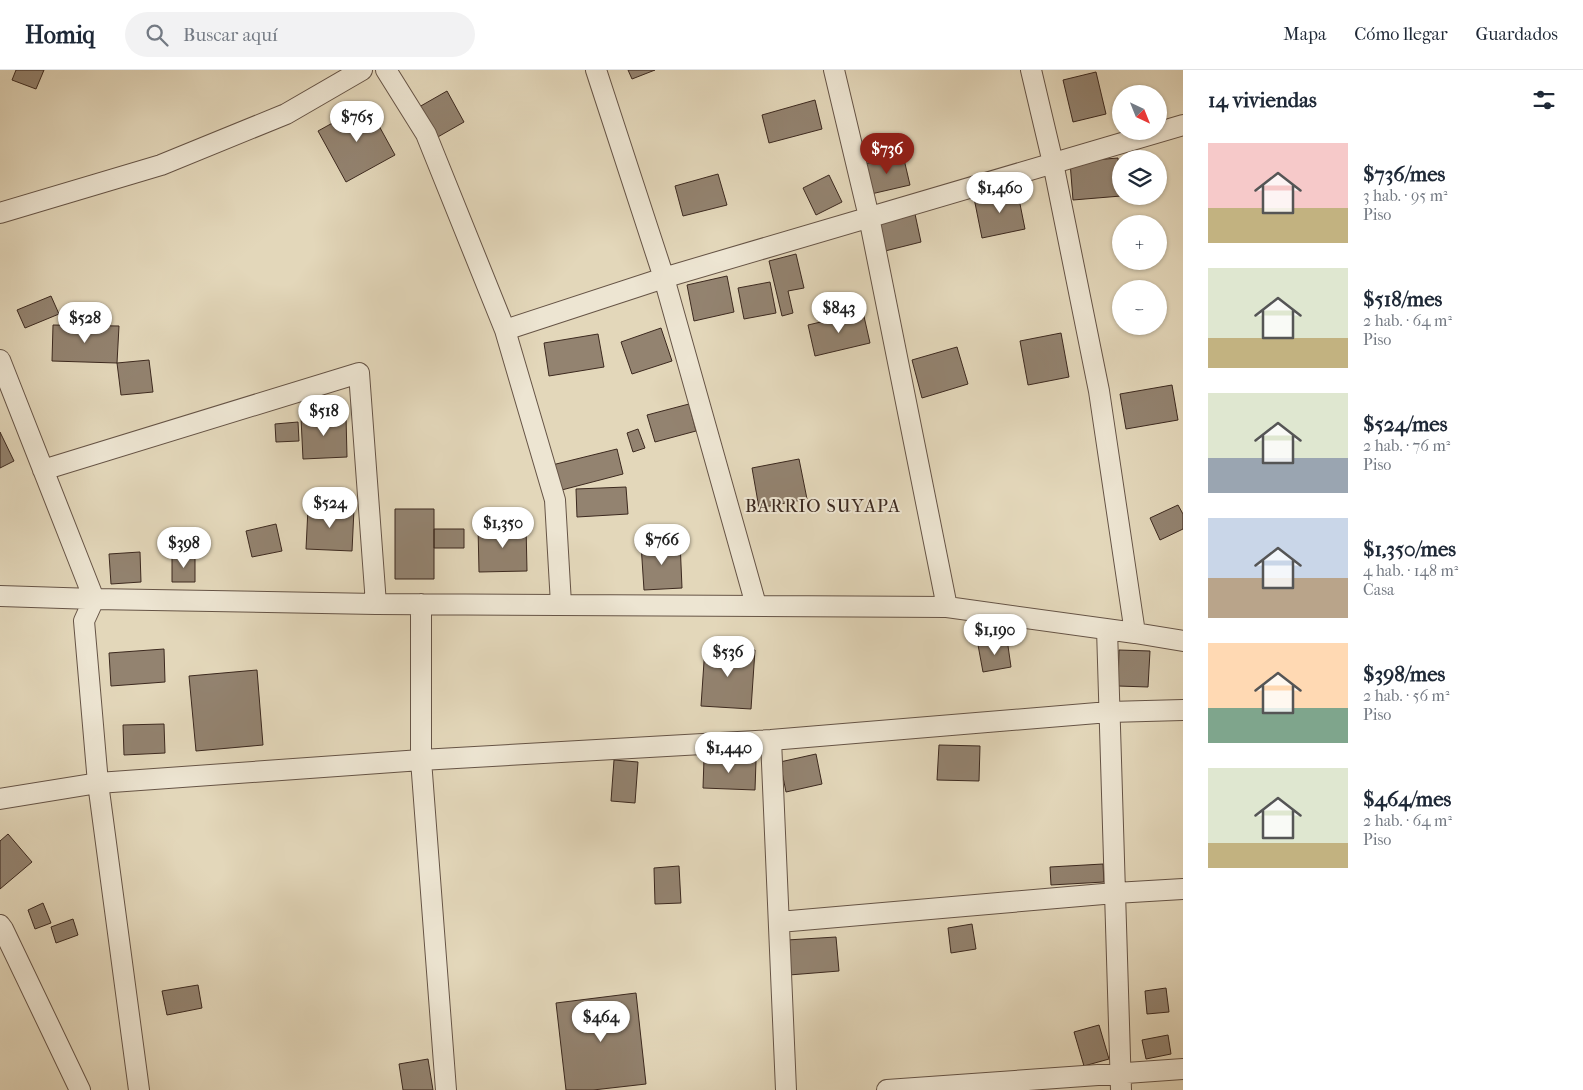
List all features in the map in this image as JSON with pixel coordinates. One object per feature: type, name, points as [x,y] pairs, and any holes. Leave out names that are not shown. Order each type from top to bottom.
[{"type":"street","points":[[0,213],[161,165],[286,114],[362,70]]},
{"type":"street","points":[[386,70],[426,134],[505,330],[555,500],[561,604]]},
{"type":"street","points":[[596,70],[664,278],[756,605]]},
{"type":"street","points":[[834,70],[869,218],[947,607]]},
{"type":"street","points":[[1031,70],[1053,163],[1099,391],[1135,633]]},
{"type":"street","points":[[505,330],[664,278],[1183,126]]},
{"type":"street","points":[[0,360],[94,599],[84,621],[98,783],[140,1090]]},
{"type":"street","points":[[43,470],[359,373],[376,604]]},
{"type":"street","points":[[0,596],[376,604],[947,607],[1183,641]]},
{"type":"street","points":[[421,604],[421,760],[446,1090]]},
{"type":"street","points":[[1107,629],[1121,1082]]},
{"type":"street","points":[[0,799],[98,783],[421,760],[771,740],[1109,712],[1183,710]]},
{"type":"street","points":[[771,740],[786,1090]]},
{"type":"street","points":[[779,922],[1115,893],[1183,889]]},
{"type":"street","points":[[1,928],[80,1090]]},
{"type":"street","points":[[887,1090],[1121,1082],[1183,1069]]},
{"type":"building","points":[[16,70],[44,70],[36,89],[12,80]]},
{"type":"building","points":[[628,70],[655,70],[632,79]]},
{"type":"building","points":[[1096,72],[1106,114],[1073,122],[1063,80]]},
{"type":"building","points":[[447,91],[464,122],[436,138],[419,107]]},
{"type":"building","points":[[815,100],[822,129],[769,143],[762,115]]},
{"type":"building","points":[[367,104],[395,155],[346,182],[318,131]]},
{"type":"building","points":[[903,155],[910,185],[871,194],[864,164]]},
{"type":"building","points":[[1112,158],[1112,197],[1073,200],[1070,162]]},
{"type":"building","points":[[718,174],[727,205],[683,216],[675,186]]},
{"type":"building","points":[[829,175],[842,202],[816,215],[803,188]]},
{"type":"building","points":[[1017,189],[1025,229],[982,238],[974,198]]},
{"type":"building","points":[[915,214],[921,242],[881,252],[875,224]]},
{"type":"building","points":[[796,254],[804,288],[788,291],[793,313],[782,316],[769,261]]},
{"type":"building","points":[[727,276],[734,312],[694,321],[687,285]]},
{"type":"building","points":[[770,282],[776,313],[744,319],[738,288]]},
{"type":"building","points":[[51,296],[59,314],[25,328],[17,310]]},
{"type":"building","points":[[863,312],[870,343],[815,356],[808,325]]},
{"type":"building","points":[[53,325],[119,326],[117,363],[52,361]]},
{"type":"building","points":[[661,328],[672,361],[632,374],[621,342]]},
{"type":"building","points":[[1061,333],[1069,377],[1028,385],[1020,341]]},
{"type":"building","points":[[598,334],[604,367],[549,376],[544,343]]},
{"type":"building","points":[[957,347],[968,384],[922,398],[912,360]]},
{"type":"building","points":[[149,360],[153,392],[121,395],[117,363]]},
{"type":"building","points":[[1172,385],[1178,420],[1126,429],[1120,394]]},
{"type":"building","points":[[689,404],[696,431],[655,442],[647,415]]},
{"type":"building","points":[[346,416],[347,457],[303,459],[301,418]]},
{"type":"building","points":[[298,422],[299,441],[276,442],[275,424]]},
{"type":"building","points":[[638,429],[645,448],[633,452],[627,433]]},
{"type":"building","points":[[0,432],[14,461],[0,468]]},
{"type":"building","points":[[617,449],[623,474],[554,492],[548,466]]},
{"type":"building","points":[[799,459],[807,499],[759,508],[752,468]]},
{"type":"building","points":[[626,487],[628,514],[577,517],[576,489]]},
{"type":"building","points":[[1178,505],[1183,514],[1183,529],[1160,540],[1150,518]]},
{"type":"building","points":[[308,508],[354,509],[352,551],[306,549]]},
{"type":"building","points":[[395,509],[434,509],[434,579],[395,579]]},
{"type":"building","points":[[276,524],[282,551],[252,557],[246,531]]},
{"type":"building","points":[[526,525],[527,571],[479,572],[478,526]]},
{"type":"building","points":[[434,529],[464,529],[464,548],[434,548]]},
{"type":"building","points":[[680,541],[682,588],[644,590],[641,544]]},
{"type":"building","points":[[140,552],[141,582],[111,584],[109,554]]},
{"type":"building","points":[[172,556],[195,556],[195,582],[172,582]]},
{"type":"building","points":[[1007,639],[1011,667],[983,672],[978,645]]},
{"type":"building","points":[[705,647],[755,650],[751,709],[701,706]]},
{"type":"building","points":[[164,649],[165,682],[111,686],[109,653]]},
{"type":"building","points":[[1119,650],[1150,651],[1148,687],[1118,686]]},
{"type":"building","points":[[257,670],[263,745],[196,751],[189,676]]},
{"type":"building","points":[[164,724],[165,753],[124,755],[123,725]]},
{"type":"building","points":[[939,745],[980,746],[979,781],[937,780]]},
{"type":"building","points":[[816,754],[822,784],[786,792],[780,762]]},
{"type":"building","points":[[704,759],[756,761],[755,790],[703,788]]},
{"type":"building","points":[[614,760],[638,762],[635,803],[611,801]]},
{"type":"building","points":[[8,834],[32,862],[0,889],[0,841]]},
{"type":"building","points":[[1103,864],[1104,882],[1051,885],[1050,867]]},
{"type":"building","points":[[679,866],[681,903],[655,904],[654,868]]},
{"type":"building","points":[[43,903],[51,923],[35,929],[28,910]]},
{"type":"building","points":[[73,919],[78,935],[56,943],[51,927]]},
{"type":"building","points":[[972,924],[976,949],[951,953],[948,928]]},
{"type":"building","points":[[836,937],[839,971],[789,975],[787,940]]},
{"type":"building","points":[[198,985],[202,1008],[167,1015],[162,991]]},
{"type":"building","points":[[1166,988],[1169,1012],[1147,1014],[1145,991]]},
{"type":"building","points":[[636,993],[646,1084],[593,1090],[566,1090],[556,1003]]},
{"type":"building","points":[[1099,1025],[1109,1059],[1084,1066],[1074,1032]]},
{"type":"building","points":[[1168,1035],[1171,1054],[1146,1059],[1142,1040]]},
{"type":"building","points":[[428,1059],[433,1090],[403,1090],[399,1064]]},
{"type":"district","name":"BARRIO SUYAPA","points":[[823,506]]}]
